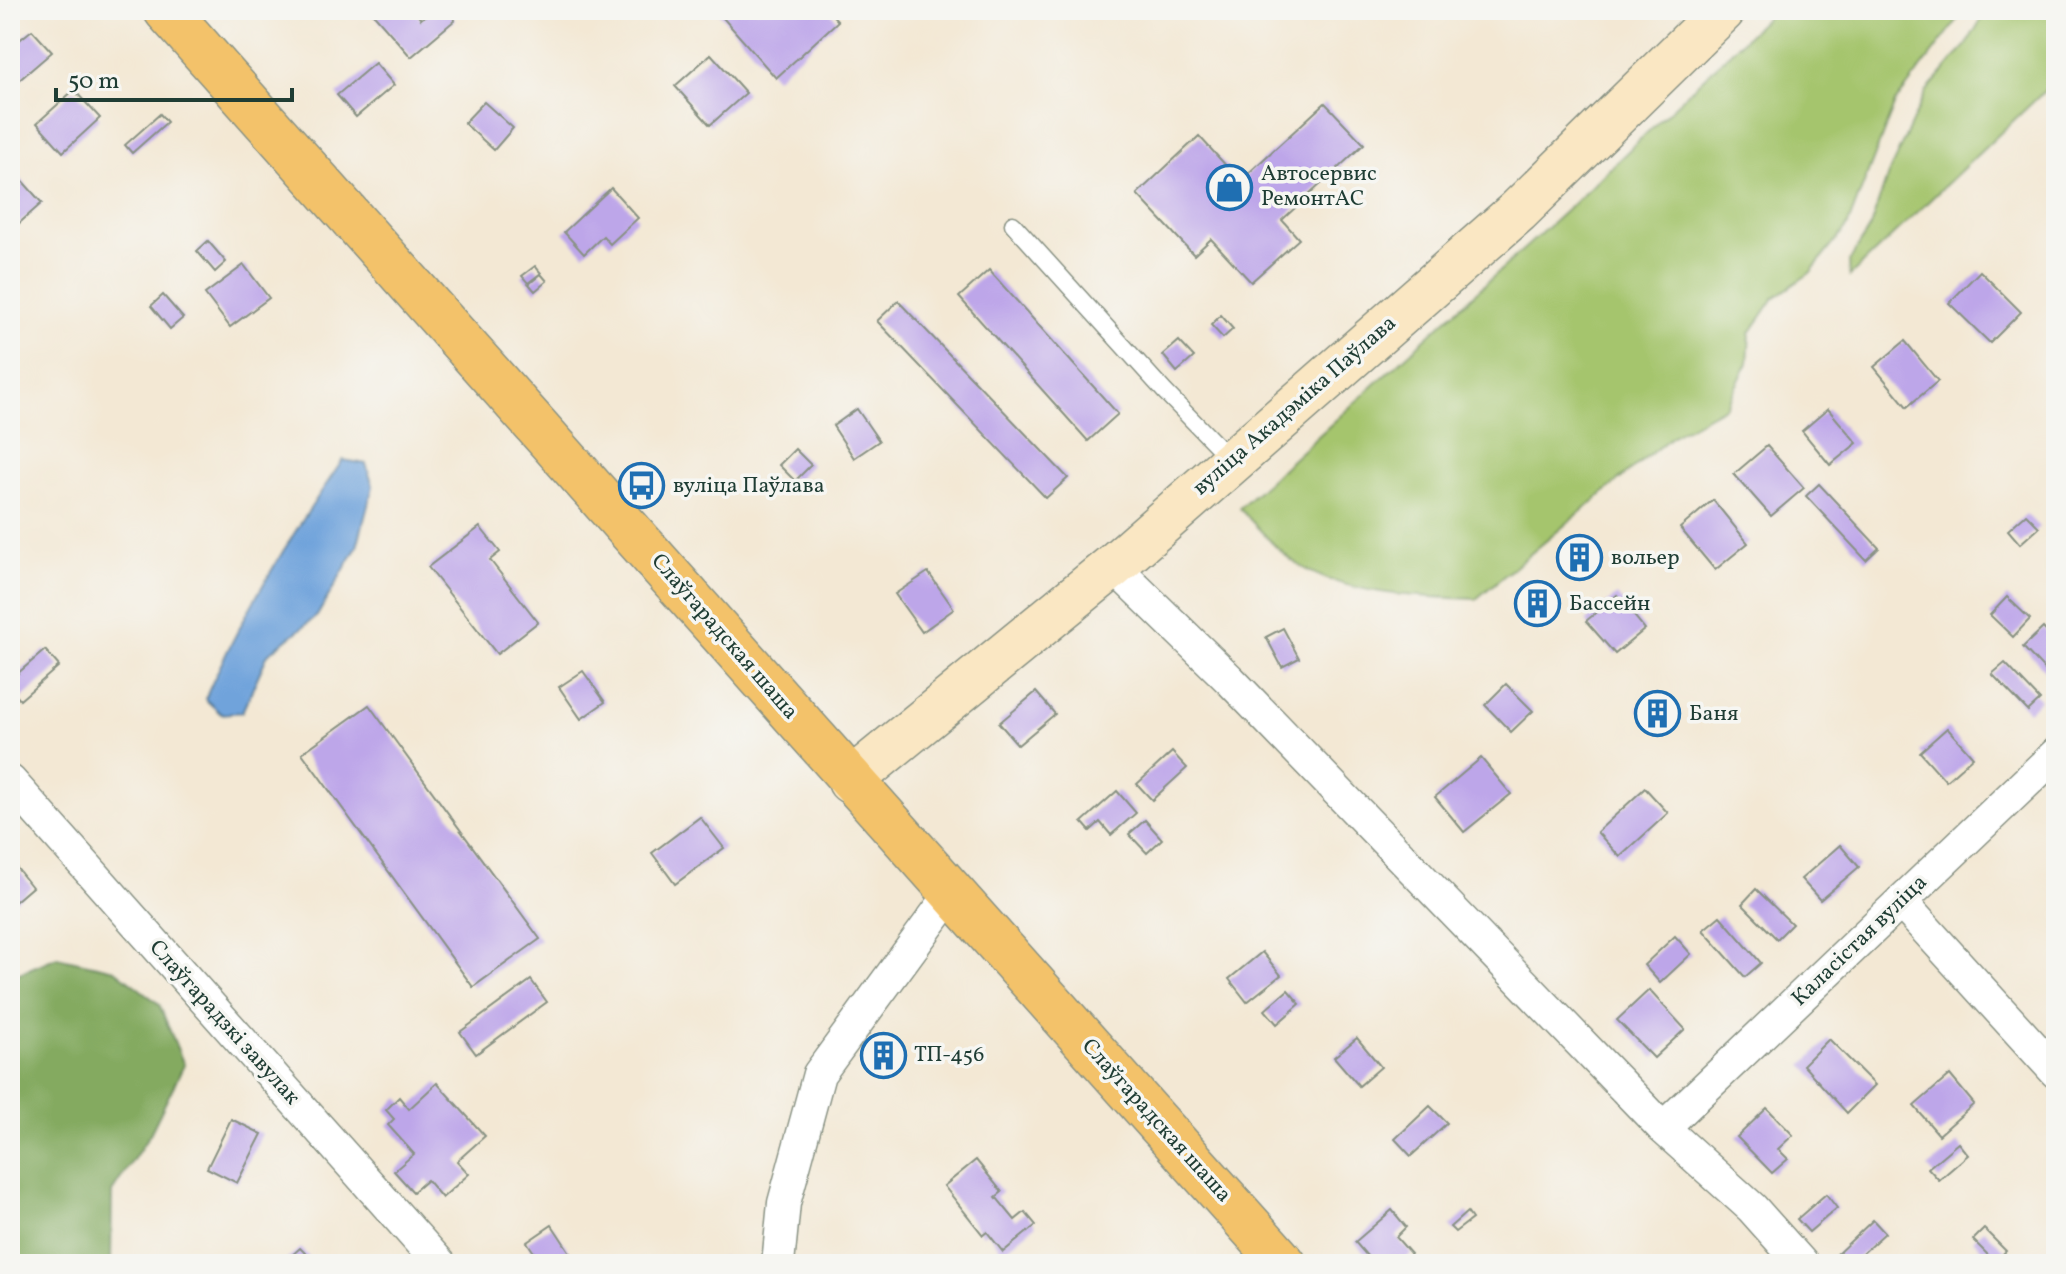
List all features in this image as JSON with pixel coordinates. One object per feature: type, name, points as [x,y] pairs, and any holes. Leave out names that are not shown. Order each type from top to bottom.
[{"type":"main road","name":"Слаўгарадская шаша","points":[[166,10],[644,545],[850,781],[1284,1264]]},
{"type":"main road","name":"вуліца Акадэміка Паўлава","points":[[850,781],[1113,566],[1518,211],[1723,10]]},
{"type":"street","points":[[1113,566],[1241,691],[1663,1128],[1752,1208],[1802,1264]]},
{"type":"street","name":"Каласістая вуліца","points":[[1663,1128],[2056,754]]},
{"type":"street","name":"Слаўгарадзкі завулак","points":[[10,781],[440,1264]]},
{"type":"street","points":[[778,1264],[784,1203],[819,1074],[951,894]]},
{"type":"street","points":[[1901,902],[2056,1072]]},
{"type":"lane","points":[[1013,224],[1232,461]]},
{"type":"green space","points":[[1774,10],[1965,10],[1895,103],[1847,227],[1810,273],[1774,298],[1750,333],[1748,363],[1726,406],[1672,436],[1476,599],[1408,595],[1360,588],[1316,574],[1282,552],[1239,508],[1571,206]]},
{"type":"green space","points":[[1987,10],[2056,10],[2056,80],[1850,276],[1849,262],[1870,227],[1888,174],[1926,92],[1966,45]]},
{"type":"green space","points":[[57,957],[115,970],[159,1004],[184,1065],[150,1134],[112,1192],[111,1264],[10,1264],[10,977]]},
{"type":"water","points":[[343,460],[366,464],[373,486],[357,547],[317,616],[268,654],[242,712],[221,714],[205,699],[219,667],[268,576]]},
{"type":"building","points":[[370,10],[413,10],[421,19],[432,10],[446,10],[455,20],[411,57]]},
{"type":"building","points":[[716,10],[828,10],[838,21],[776,78]]},
{"type":"building","points":[[32,30],[52,52],[10,88],[10,34],[17,42]]},
{"type":"building","points":[[711,54],[746,93],[710,125],[675,86]]},
{"type":"building","points":[[375,63],[394,85],[356,117],[337,95]]},
{"type":"building","points":[[74,90],[100,118],[63,152],[37,123]]},
{"type":"building","points":[[484,102],[513,128],[494,150],[464,123]]},
{"type":"building","name":"Автосервис РемонтАС","points":[[1325,103],[1364,144],[1282,220],[1299,239],[1251,282],[1211,239],[1194,255],[1137,194],[1199,136],[1240,181]]},
{"type":"building","points":[[160,114],[167,122],[132,153],[125,145]]},
{"type":"building","points":[[10,167],[42,203],[16,226],[10,219]]},
{"type":"building","points":[[611,188],[638,218],[610,244],[603,236],[584,254],[564,232]]},
{"type":"building","points":[[208,241],[226,262],[215,272],[197,251]]},
{"type":"building","points":[[244,265],[269,298],[230,327],[205,294]]},
{"type":"building","points":[[535,266],[541,273],[528,283],[522,276]]},
{"type":"building","points":[[989,270],[1118,414],[1088,441],[959,297]]},
{"type":"building","points":[[1980,271],[2021,312],[1990,343],[1949,303]]},
{"type":"building","points":[[541,274],[547,281],[535,291],[529,284]]},
{"type":"building","points":[[163,295],[183,318],[170,329],[151,306]]},
{"type":"building","points":[[898,301],[1068,478],[1046,498],[877,321]]},
{"type":"building","points":[[1221,315],[1233,329],[1223,338],[1211,325]]},
{"type":"building","points":[[1179,341],[1194,357],[1177,372],[1163,355]]},
{"type":"building","points":[[1905,341],[1938,381],[1907,407],[1874,367]]},
{"type":"building","points":[[857,409],[879,441],[854,458],[833,426]]},
{"type":"building","points":[[1828,409],[1857,443],[1830,465],[1802,431]]},
{"type":"building","points":[[1767,446],[1804,488],[1771,516],[1734,474]]},
{"type":"building","points":[[795,449],[811,465],[795,481],[779,465]]},
{"type":"building","points":[[1819,484],[1879,548],[1866,560],[1806,496]]},
{"type":"building","points":[[1713,500],[1748,543],[1715,570],[1680,528]]},
{"type":"building","points":[[2026,514],[2039,527],[2020,544],[2008,530]]},
{"type":"building","points":[[480,527],[500,552],[490,560],[538,622],[497,654],[428,567]]},
{"type":"building","name":"вольер","points":[[1588,544],[1595,551],[1572,573],[1565,565]]},
{"type":"building","points":[[928,572],[954,609],[922,632],[895,594]]},
{"type":"building","name":"Бассейн","points":[[1533,594],[1547,609],[1542,614],[1528,599]]},
{"type":"building","points":[[1617,595],[1645,629],[1615,654],[1586,621]]},
{"type":"building","points":[[2007,597],[2030,619],[2013,637],[1990,615]]},
{"type":"building","points":[[1283,628],[1299,658],[1282,667],[1266,637]]},
{"type":"building","points":[[2043,628],[2056,642],[2056,673],[2051,677],[2023,647]]},
{"type":"building","points":[[45,650],[59,666],[20,700],[10,688],[10,680]]},
{"type":"building","points":[[2005,663],[2040,700],[2028,711],[1992,674]]},
{"type":"building","points":[[583,671],[605,702],[581,719],[559,687]]},
{"type":"building","points":[[1506,684],[1533,711],[1511,732],[1485,705]]},
{"type":"building","points":[[1036,692],[1055,714],[1018,745],[999,723]]},
{"type":"building","name":"Баня","points":[[1654,693],[1678,719],[1661,734],[1638,709]]},
{"type":"building","points":[[369,705],[540,939],[473,987],[302,753]]},
{"type":"building","points":[[1947,728],[1973,757],[1946,781],[1920,752]]},
{"type":"building","points":[[1172,752],[1187,768],[1152,800],[1137,784]]},
{"type":"building","points":[[1481,758],[1511,794],[1464,832],[1435,797]]},
{"type":"building","points":[[1645,788],[1668,813],[1620,857],[1597,832]]},
{"type":"building","points":[[1117,791],[1136,813],[1111,835],[1100,822],[1090,831],[1082,822]]},
{"type":"building","points":[[700,817],[724,848],[675,884],[652,853]]},
{"type":"building","points":[[1145,820],[1162,839],[1147,853],[1129,834]]},
{"type":"building","points":[[1840,845],[1859,867],[1820,900],[1801,879]]},
{"type":"building","points":[[12,862],[32,887],[10,906],[10,864]]},
{"type":"building","points":[[1756,889],[1792,924],[1777,939],[1742,904]]},
{"type":"building","points":[[1720,916],[1761,963],[1745,977],[1703,930]]},
{"type":"building","points":[[1675,936],[1691,954],[1660,983],[1644,965]]},
{"type":"building","points":[[1262,952],[1281,975],[1247,1002],[1229,979]]},
{"type":"building","points":[[531,980],[547,1002],[476,1054],[460,1032]]},
{"type":"building","points":[[1288,990],[1300,1004],[1277,1024],[1265,1010]]},
{"type":"building","points":[[1649,990],[1685,1029],[1654,1058],[1617,1020]]},
{"type":"building","points":[[1357,1038],[1381,1067],[1359,1086],[1334,1057]]},
{"type":"building","name":"ТП-456","points":[[886,1039],[900,1055],[880,1071],[867,1055]]},
{"type":"building","points":[[1829,1039],[1875,1085],[1847,1113],[1803,1065]]},
{"type":"building","points":[[1950,1075],[1974,1104],[1939,1135],[1914,1106]]},
{"type":"building","points":[[437,1083],[485,1136],[457,1161],[469,1174],[442,1198],[427,1180],[413,1192],[394,1171],[414,1154],[388,1125],[394,1119],[386,1110],[399,1097],[409,1109]]},
{"type":"building","points":[[1430,1106],[1447,1123],[1411,1156],[1395,1139]]},
{"type":"building","points":[[1767,1108],[1793,1135],[1778,1149],[1788,1159],[1772,1173],[1737,1137]]},
{"type":"building","points":[[231,1119],[262,1134],[237,1183],[207,1168]]},
{"type":"building","points":[[1958,1143],[1968,1155],[1939,1180],[1928,1168]]},
{"type":"building","points":[[976,1160],[1002,1192],[996,1197],[1015,1220],[1025,1212],[1036,1225],[1003,1252],[987,1232],[983,1235],[944,1186]]},
{"type":"building","points":[[1826,1194],[1837,1208],[1809,1232],[1797,1219]]},
{"type":"building","points":[[1392,1210],[1406,1227],[1396,1237],[1411,1254],[1400,1264],[1374,1264],[1355,1242]]},
{"type":"building","points":[[1467,1212],[1472,1219],[1455,1232],[1450,1227]]},
{"type":"building","points":[[1873,1220],[1885,1233],[1851,1264],[1844,1264],[1836,1255]]},
{"type":"building","points":[[552,1225],[573,1257],[564,1264],[542,1264],[527,1242]]},
{"type":"building","points":[[1984,1229],[2006,1251],[1995,1262],[1973,1240]]},
{"type":"building","points":[[300,1248],[316,1264],[282,1264]]},
{"type":"building","points":[[722,1256],[730,1264],[714,1264]]},
{"type":"place","name":"Автосервис РемонтАС","points":[[1230,187]]},
{"type":"place","name":"вуліца Паўлава","points":[[642,486]]},
{"type":"place","name":"вольер","points":[[1580,558]]},
{"type":"place","name":"Бассейн","points":[[1538,604]]},
{"type":"place","name":"Баня","points":[[1658,714]]},
{"type":"place","name":"ТП-456","points":[[883,1055]]}]
